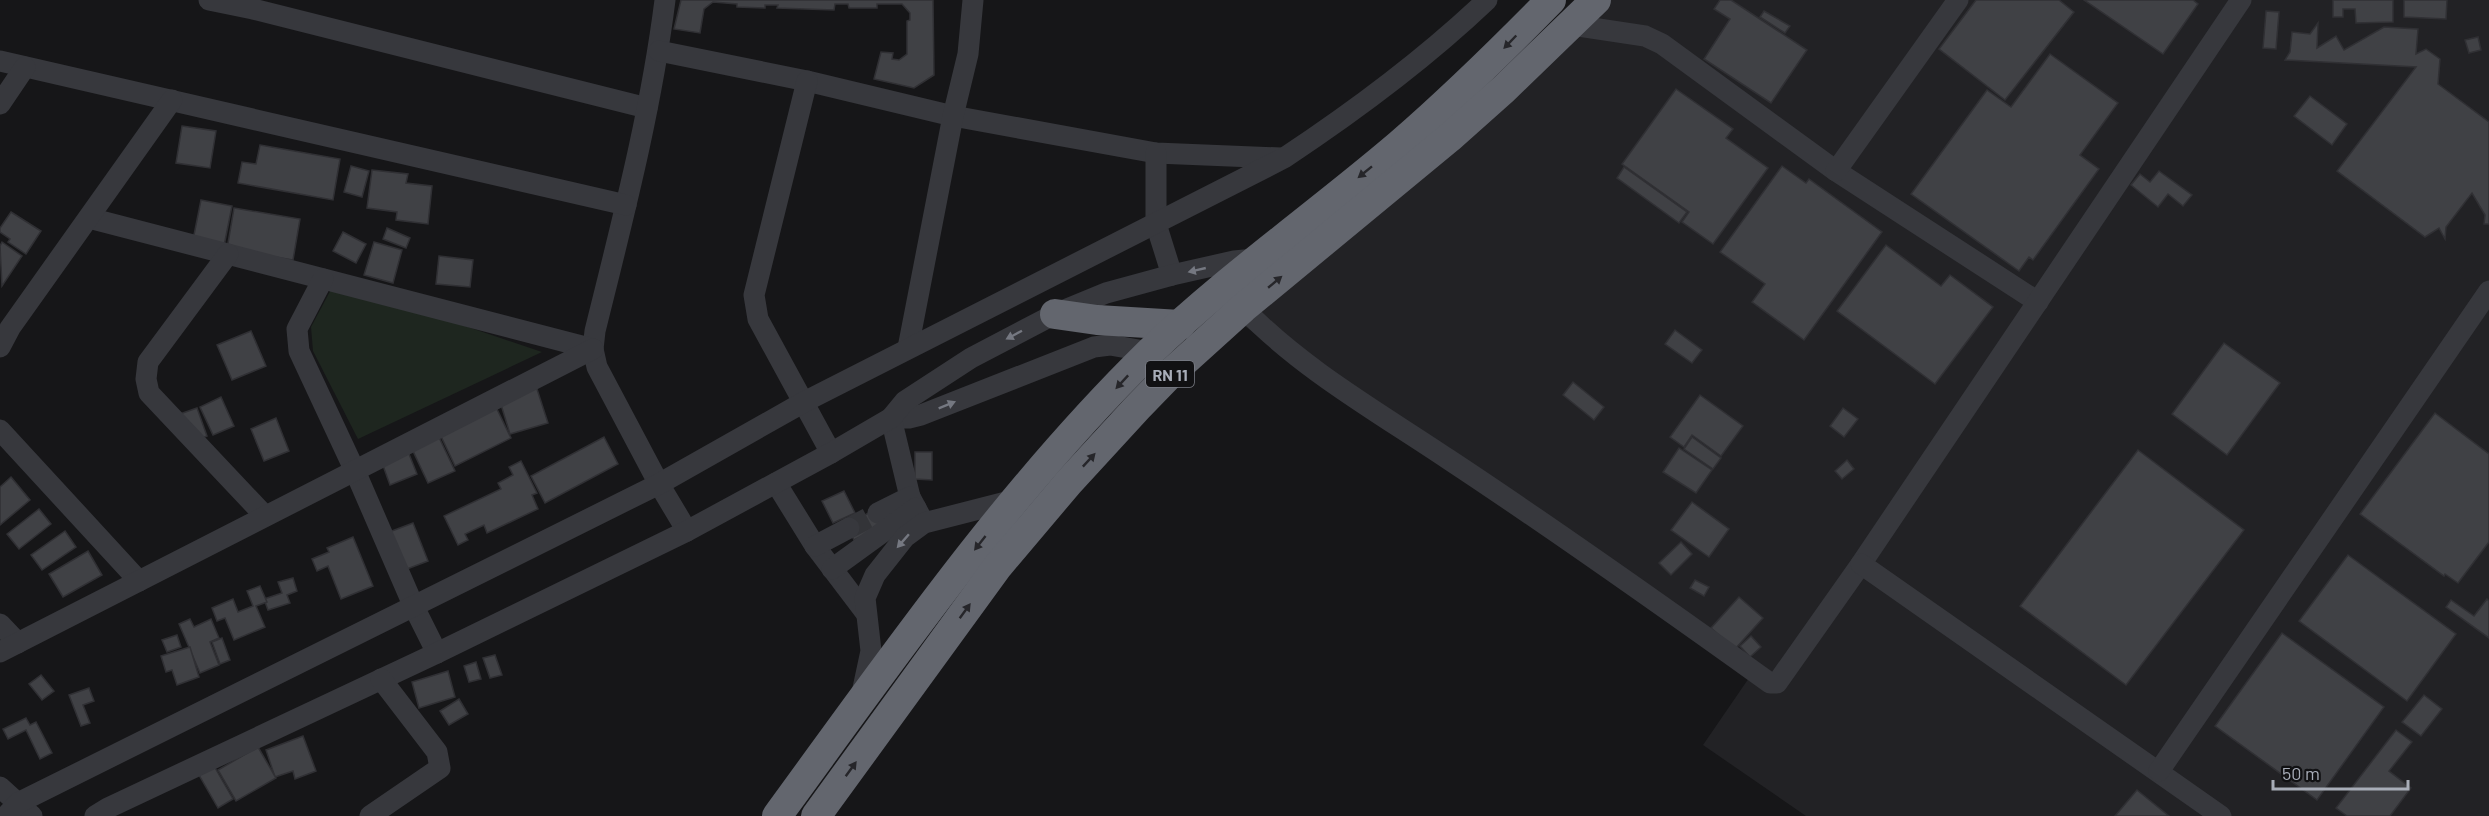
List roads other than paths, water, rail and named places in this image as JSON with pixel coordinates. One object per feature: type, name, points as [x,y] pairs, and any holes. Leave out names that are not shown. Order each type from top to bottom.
[{"type":"highway","name":"RN 11","points":[[777,816],[1014,500],[1150,352],[1255,259],[1399,144],[1490,62],[1551,0]]},
{"type":"highway","name":"RN 11","points":[[816,816],[998,566],[1069,482],[1137,408],[1170,374],[1243,308],[1449,138],[1572,25],[1596,0]]},
{"type":"highway","points":[[1055,314],[1097,320],[1180,325]]},
{"type":"street","points":[[209,0],[253,5],[647,108]]},
{"type":"street","points":[[665,0],[659,51],[593,349],[597,367],[658,484],[687,531]]},
{"type":"street","points":[[908,348],[953,116],[968,54],[974,0]]},
{"type":"street","points":[[0,787],[18,812],[414,607],[658,484],[804,402],[908,348],[1284,158],[1336,123],[1397,76],[1456,30],[1487,0]]},
{"type":"street","points":[[1836,171],[1958,0]]},
{"type":"street","points":[[1243,308],[1270,335],[1378,414],[1637,587],[1770,683],[1781,680],[2241,0]]},
{"type":"street","points":[[1572,25],[1645,36],[1662,44],[1836,171],[2038,302]]},
{"type":"street","points":[[659,51],[807,81],[953,116],[1156,153],[1284,158]]},
{"type":"street","points":[[0,61],[626,205]]},
{"type":"street","points":[[0,104],[25,67]]},
{"type":"street","points":[[807,81],[754,296],[758,319],[831,453]]},
{"type":"street","points":[[0,348],[10,328],[172,100]]},
{"type":"street","points":[[1156,153],[1156,224],[1172,275]]},
{"type":"street","points":[[89,218],[593,349]]},
{"type":"street","points":[[228,254],[148,362],[146,379],[149,393],[265,516]]},
{"type":"street","points":[[95,816],[108,807],[381,679],[687,531],[891,418],[905,401],[971,358],[1055,314],[1106,293],[1172,275],[1234,261],[1255,259]]},
{"type":"street","points":[[323,279],[297,329],[299,351],[355,471],[414,607],[437,652]]},
{"type":"street","points":[[2158,771],[2489,291]]},
{"type":"street","points":[[891,418],[921,415],[1094,347],[1117,345],[1150,352]]},
{"type":"street","points":[[0,624],[9,647],[593,349]]},
{"type":"street","points":[[859,704],[871,651],[871,636],[865,612],[867,592],[875,574],[905,537],[917,509],[891,418]]},
{"type":"street","points":[[0,430],[139,581]]},
{"type":"street","points":[[776,483],[815,546],[865,612]]},
{"type":"street","points":[[878,513],[1014,500]]},
{"type":"street","points":[[832,569],[917,509]]},
{"type":"street","points":[[815,546],[849,528]]},
{"type":"street","points":[[1861,564],[2221,816]]},
{"type":"street","points":[[370,816],[440,768],[436,752],[381,679]]},
{"type":"tunnel","points":[[849,528],[878,513]]}]
